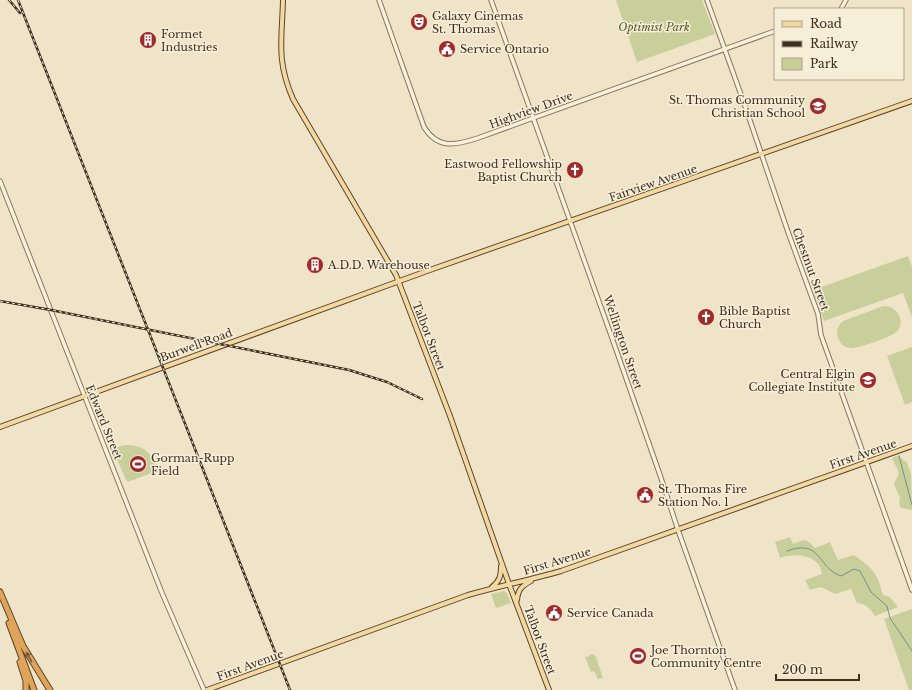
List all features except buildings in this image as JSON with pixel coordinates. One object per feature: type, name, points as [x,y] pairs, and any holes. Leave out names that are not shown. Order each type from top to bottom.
[{"type":"highway","points":[[0,592],[23,646],[50,690]]},
{"type":"highway","points":[[0,597],[34,690]]},
{"type":"highway","points":[[10,625],[12,639],[25,678],[26,690]]},
{"type":"main road","name":"Talbot Street","points":[[283,0],[280,35],[282,67],[288,88],[399,281],[450,416],[509,584],[549,690]]},
{"type":"main road","name":"Fairview Avenue","points":[[399,281],[912,101]]},
{"type":"main road","name":"Burwell Road","points":[[0,427],[399,281]]},
{"type":"main road","name":"First Avenue","points":[[206,690],[492,588],[561,571],[912,446]]},
{"type":"main road","points":[[492,588],[498,582],[501,574],[501,561]]},
{"type":"main road","points":[[517,602],[520,588],[534,578]]},
{"type":"street","name":"Highview Drive","points":[[379,0],[422,124],[433,138],[443,143],[459,144],[774,31]]},
{"type":"street","name":"Wellington Street","points":[[491,0],[735,690]]},
{"type":"street","name":"Chestnut Street","points":[[707,0],[818,314],[821,335],[912,590]]},
{"type":"street","name":"Edward Street","points":[[0,181],[173,620],[206,690]]},
{"type":"green space","name":"Optimist Park","points":[[616,0],[702,0],[715,34],[637,62]]},
{"type":"green space","points":[[908,256],[912,267],[912,317],[903,293],[824,321],[813,290]]},
{"type":"green space","points":[[883,306],[893,308],[899,315],[901,324],[895,333],[860,347],[851,348],[844,346],[841,343],[837,332],[839,325],[843,321]]},
{"type":"green space","points":[[912,347],[912,402],[905,405],[887,356]]},
{"type":"green space","name":"Gorman-Rupp Field","points":[[132,445],[142,448],[150,455],[159,470],[128,482],[112,448]]},
{"type":"green space","points":[[899,455],[904,461],[906,461],[911,473],[912,510],[901,508],[899,504],[900,498],[894,484],[899,473],[892,458]]},
{"type":"green space","points":[[790,537],[793,544],[805,540],[815,548],[830,542],[838,560],[854,555],[870,568],[879,581],[883,595],[890,597],[898,607],[875,616],[868,607],[857,603],[851,589],[835,594],[821,587],[810,590],[805,580],[822,574],[820,568],[812,559],[800,555],[780,558],[775,542]]},
{"type":"green space","points":[[504,591],[507,593],[511,603],[496,608],[491,594]]},
{"type":"green space","points":[[912,609],[912,690],[909,690],[884,619]]},
{"type":"green space","points":[[591,654],[596,657],[603,678],[598,679],[594,671],[591,672],[585,657]]},
{"type":"waterway","points":[[899,456],[912,505]]},
{"type":"waterway","points":[[787,551],[798,548],[807,548],[813,551],[833,572],[841,576],[854,569],[860,571],[871,592],[887,606],[890,618],[912,651]]},
{"type":"railway","points":[[9,0],[20,13]]},
{"type":"railway","points":[[18,0],[290,690]]},
{"type":"railway","points":[[0,301],[349,370],[387,382],[422,399]]},
{"type":"place","name":"Galaxy Cinemas St. Thomas","points":[[419,22]]},
{"type":"place","name":"Formet Industries","points":[[148,40]]},
{"type":"place","name":"Service Ontario","points":[[447,49]]},
{"type":"place","name":"St. Thomas Community Christian School","points":[[818,106]]},
{"type":"place","name":"Eastwood Fellowship Baptist Church","points":[[575,170]]},
{"type":"place","name":"A.D.D. Warehouse","points":[[315,265]]},
{"type":"place","name":"Bible Baptist Church","points":[[706,317]]},
{"type":"place","name":"Central Elgin Collegiate Institute","points":[[868,380]]},
{"type":"place","name":"Gorman-Rupp Field","points":[[138,464]]},
{"type":"place","name":"St. Thomas Fire Station No. 1","points":[[645,495]]},
{"type":"place","name":"Service Canada","points":[[554,613]]},
{"type":"place","name":"Joe Thornton Community Centre","points":[[638,656]]}]
